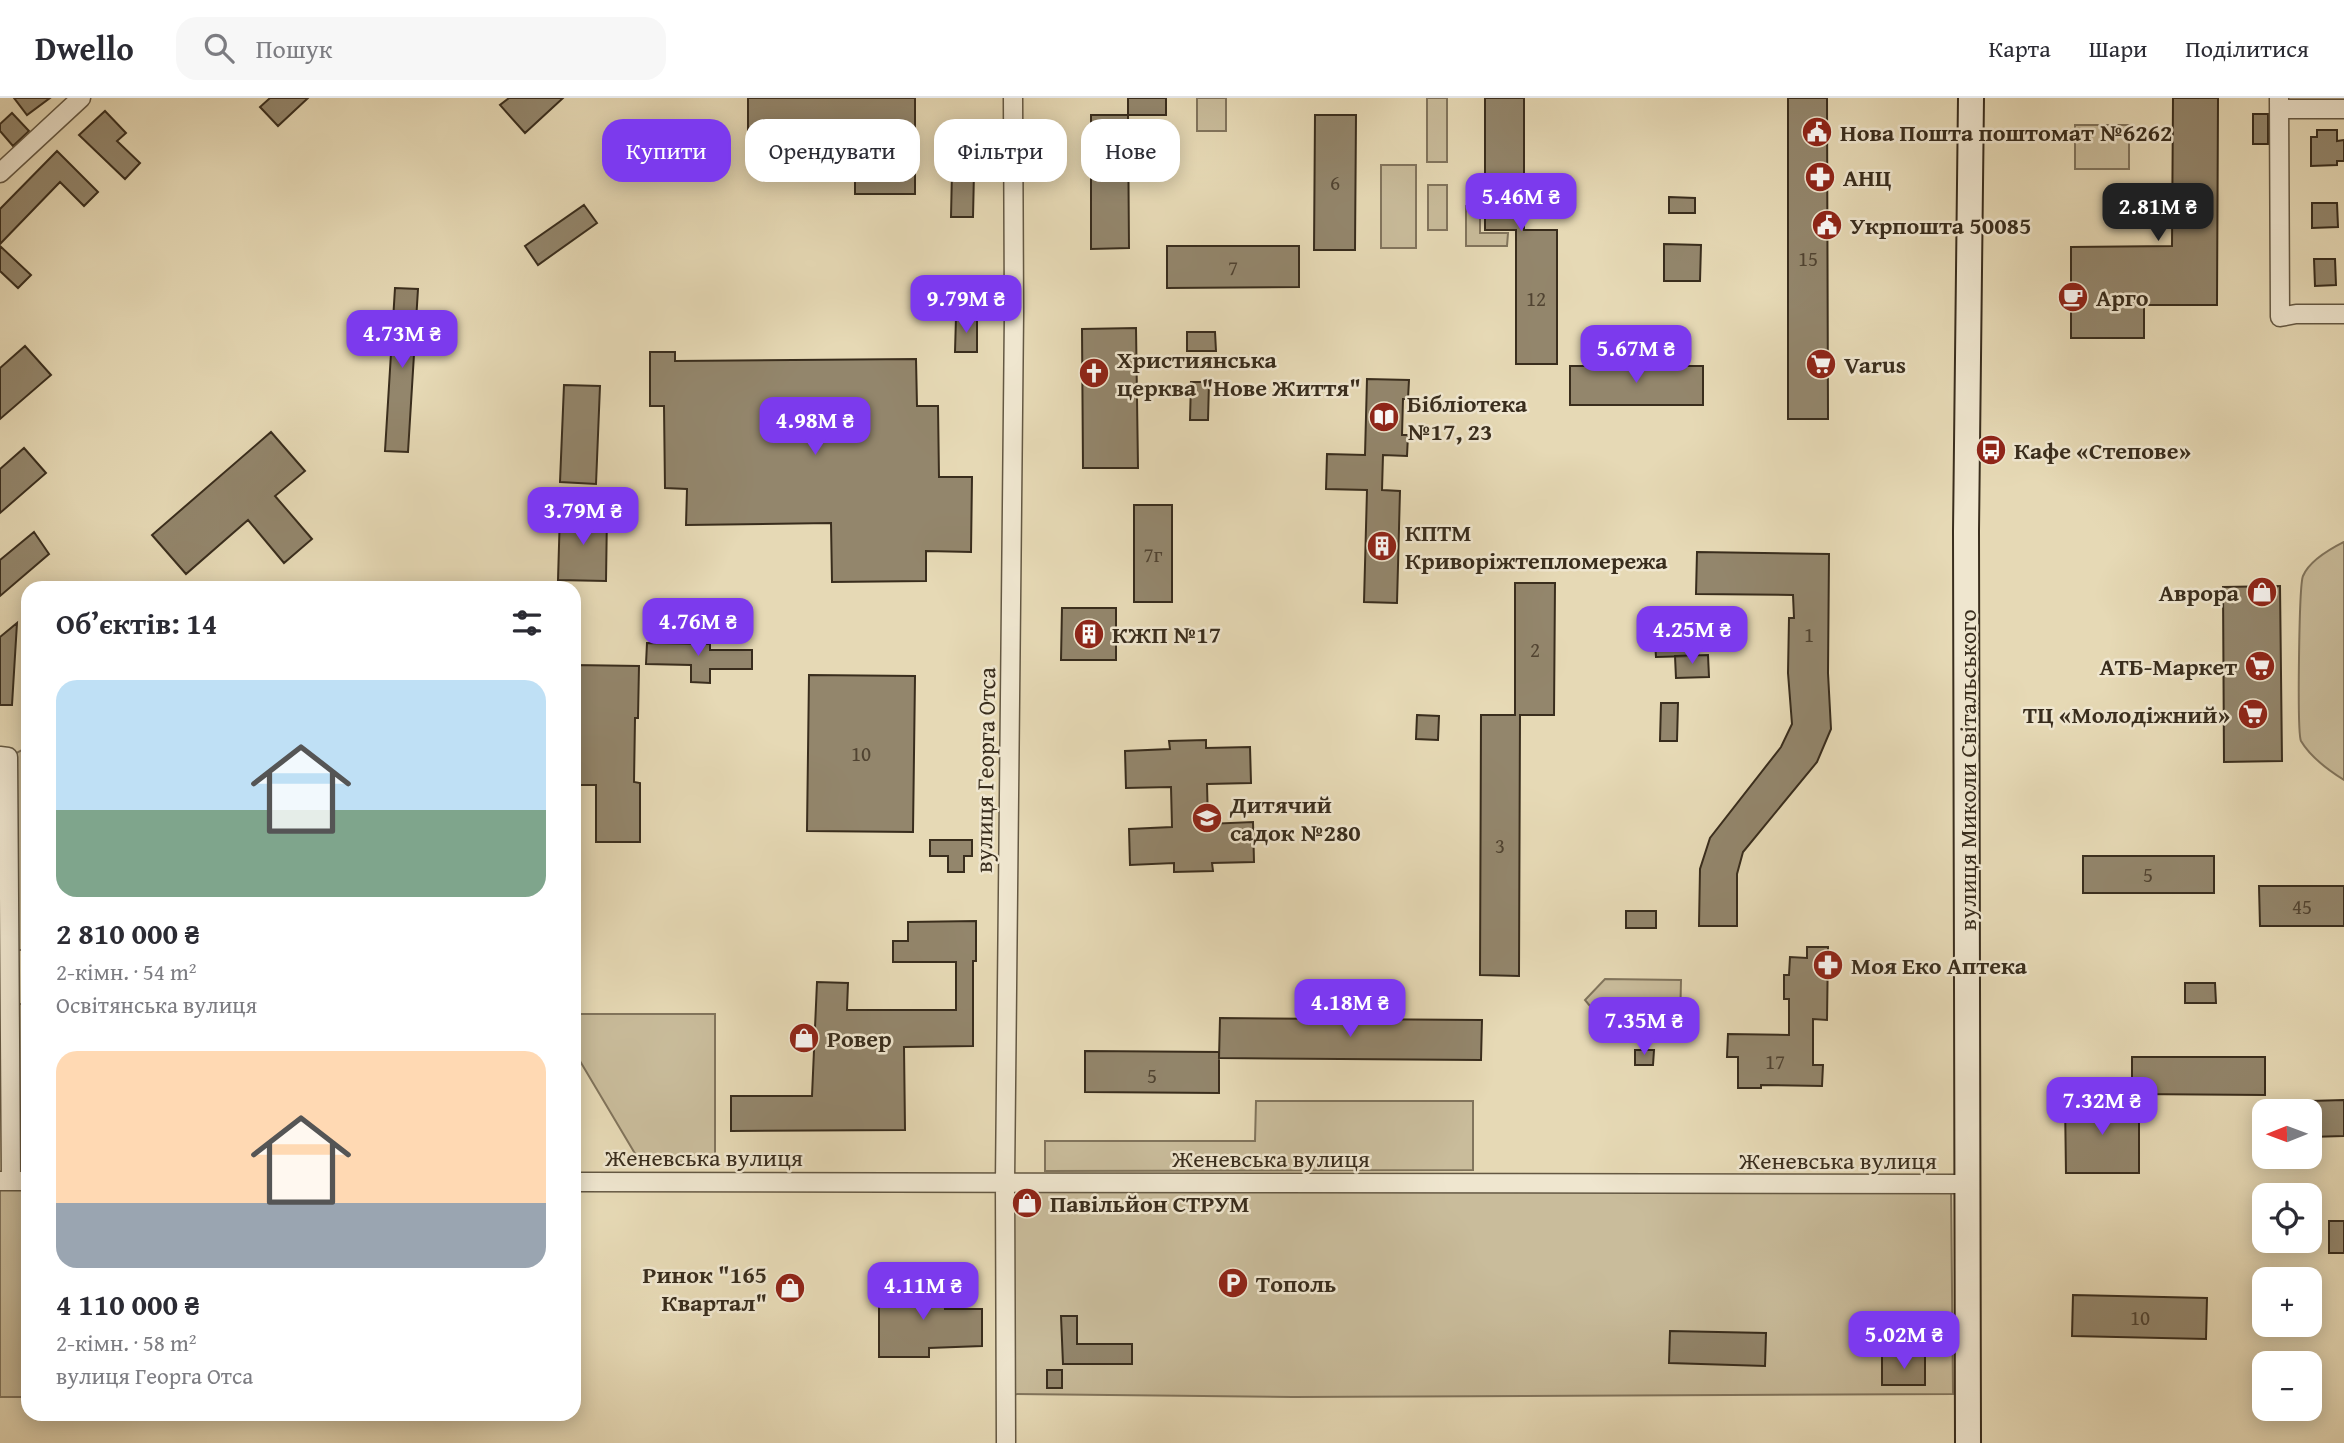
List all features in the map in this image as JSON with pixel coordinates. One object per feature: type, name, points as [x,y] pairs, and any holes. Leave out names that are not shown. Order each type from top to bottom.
[{"type":"main road","name":"вулиця Миколи Світальського","points":[[1968,1443],[1966,531],[1971,98]]},
{"type":"street","points":[[0,173],[81,98]]},
{"type":"street","name":"вулиця Георга Отса","points":[[1006,1443],[1005,1182],[1014,367],[1013,98]]},
{"type":"street","points":[[2344,109],[2279,103],[2280,317],[2296,314],[2344,314]]},
{"type":"street","points":[[4,756],[13,1181]]},
{"type":"street","name":"Женевська вулиця","points":[[581,1182],[1967,1184]]},
{"type":"shaded area","points":[[1197,98],[1226,98],[1226,131],[1197,131]]},
{"type":"shaded area","points":[[1427,98],[1447,98],[1447,162],[1427,162]]},
{"type":"shaded area","points":[[2075,125],[2129,125],[2129,169],[2075,169]]},
{"type":"shaded area","points":[[1381,165],[1416,165],[1416,248],[1381,248]]},
{"type":"shaded area","points":[[1428,185],[1447,185],[1447,230],[1428,230]]},
{"type":"shaded area","points":[[1466,206],[1480,206],[1480,233],[1508,233],[1507,246],[1466,246]]},
{"type":"shaded area","points":[[2344,542],[2344,780],[2326,768],[2301,741],[2299,688],[2303,576],[2315,560]]},
{"type":"shaded area","points":[[21,750],[21,950],[9,950],[8,757]]},
{"type":"shaded area","points":[[1605,979],[1681,980],[1680,1025],[1604,1023],[1585,1000]]},
{"type":"shaded area","points":[[10,1004],[21,1004],[21,1397],[0,1397],[0,1181],[11,1181]]},
{"type":"shaded area","points":[[581,1014],[715,1014],[715,1162],[640,1162],[581,1063]]},
{"type":"shaded area","points":[[1256,1101],[1473,1101],[1473,1170],[1045,1171],[1045,1141],[1255,1141]]},
{"type":"shaded area","points":[[1005,1182],[1951,1185],[1953,1394],[1293,1397],[1006,1394]]},
{"type":"building","points":[[14,98],[50,98],[27,115]]},
{"type":"building","points":[[270,98],[308,98],[278,126],[260,107]]},
{"type":"building","points":[[509,98],[563,98],[525,133],[500,105]]},
{"type":"building","points":[[748,98],[915,98],[915,119],[748,119]]},
{"type":"building","points":[[1128,98],[1166,98],[1166,115],[1128,115]]},
{"type":"building","points":[[1485,98],[1524,98],[1524,230],[1557,230],[1557,364],[1516,364],[1516,230],[1485,230]]},
{"type":"building","points":[[1788,98],[1827,98],[1828,419],[1788,419]]},
{"type":"building","points":[[2173,98],[2218,98],[2217,305],[2144,305],[2144,338],[2071,338],[2071,247],[2172,246]]},
{"type":"building","points":[[105,111],[126,133],[117,141],[140,163],[125,179],[79,135]]},
{"type":"building","points":[[12,113],[29,131],[13,146],[0,131],[0,124]]},
{"type":"building","points":[[2253,114],[2268,114],[2268,144],[2253,144]]},
{"type":"building","points":[[1091,115],[1128,115],[1128,119],[1091,119]]},
{"type":"building","points":[[1315,115],[1356,115],[1355,250],[1314,250]]},
{"type":"building","points":[[2317,130],[2337,130],[2337,141],[2344,140],[2344,161],[2337,161],[2337,165],[2311,166],[2311,137],[2317,137]]},
{"type":"building","points":[[57,151],[98,192],[84,206],[60,182],[0,244],[0,209]]},
{"type":"building","points":[[855,182],[915,182],[915,194],[855,194]]},
{"type":"building","points":[[952,182],[974,182],[973,217],[951,217]]},
{"type":"building","points":[[1091,182],[1129,182],[1129,248],[1091,249]]},
{"type":"building","points":[[1669,197],[1695,198],[1695,213],[1669,213]]},
{"type":"building","points":[[2312,203],[2337,203],[2338,227],[2312,228]]},
{"type":"building","points":[[584,205],[597,223],[538,265],[525,246]]},
{"type":"building","points":[[1664,244],[1701,245],[1700,281],[1664,281]]},
{"type":"building","points":[[0,246],[31,275],[18,288],[0,271]]},
{"type":"building","points":[[1167,246],[1299,246],[1299,287],[1167,288]]},
{"type":"building","points":[[2314,259],[2335,259],[2336,285],[2315,286]]},
{"type":"building","points":[[395,288],[418,289],[408,452],[385,451]]},
{"type":"building","points":[[956,317],[977,318],[977,352],[955,352]]},
{"type":"building","points":[[1136,328],[1138,468],[1083,468],[1082,329]]},
{"type":"building","points":[[1187,332],[1215,332],[1216,351],[1187,351]]},
{"type":"building","points":[[25,346],[51,375],[0,419],[0,368]]},
{"type":"building","points":[[650,352],[675,352],[675,361],[916,359],[917,406],[938,406],[939,477],[972,477],[971,552],[926,551],[926,581],[832,582],[831,523],[686,525],[687,489],[665,488],[664,406],[650,406]]},
{"type":"building","points":[[1570,366],[1703,366],[1703,405],[1570,405]]},
{"type":"building","points":[[1367,379],[1409,380],[1408,399],[1403,399],[1402,435],[1408,435],[1407,456],[1383,455],[1382,490],[1400,491],[1397,603],[1364,602],[1367,490],[1326,489],[1327,454],[1365,455]]},
{"type":"building","points":[[1191,382],[1209,382],[1208,420],[1190,420]]},
{"type":"building","points":[[564,385],[600,386],[596,484],[560,482]]},
{"type":"building","points":[[271,432],[305,471],[275,496],[312,539],[284,563],[248,520],[186,574],[152,535]]},
{"type":"building","points":[[24,448],[46,473],[0,513],[0,469]]},
{"type":"building","points":[[1134,505],[1172,505],[1172,602],[1134,602]]},
{"type":"building","points":[[560,512],[607,513],[606,581],[558,580]]},
{"type":"building","points":[[34,532],[49,554],[0,596],[0,560]]},
{"type":"building","points":[[1697,552],[1829,554],[1828,673],[1831,729],[1817,762],[1743,852],[1737,874],[1737,926],[1699,926],[1700,869],[1710,838],[1781,747],[1792,724],[1788,673],[1789,618],[1794,618],[1793,595],[1696,594]]},
{"type":"building","points":[[1515,583],[1555,583],[1554,715],[1520,715],[1519,976],[1480,975],[1481,715],[1515,715]]},
{"type":"building","name":"ТЦ «Молодіжний»","points":[[2280,586],[2282,761],[2224,762],[2223,587]]},
{"type":"building","name":"КЖП №17","points":[[1062,608],[1116,608],[1116,660],[1061,660]]},
{"type":"building","points":[[17,623],[12,705],[0,705],[0,637]]},
{"type":"building","points":[[1688,623],[1689,656],[1656,657],[1654,625]]},
{"type":"building","points":[[647,643],[710,644],[710,650],[752,650],[752,669],[710,669],[710,683],[691,682],[691,665],[646,664]]},
{"type":"building","points":[[1708,655],[1709,677],[1676,678],[1675,656]]},
{"type":"building","points":[[581,665],[639,666],[634,782],[640,783],[640,842],[596,842],[596,785],[581,785]]},
{"type":"building","points":[[809,675],[915,676],[913,832],[807,831]]},
{"type":"building","points":[[1661,703],[1678,703],[1677,741],[1660,741]]},
{"type":"building","points":[[1417,715],[1439,716],[1438,740],[1416,739]]},
{"type":"building","points":[[1206,740],[1206,748],[1250,747],[1251,783],[1207,784],[1208,824],[1253,822],[1254,862],[1212,863],[1213,871],[1174,872],[1174,863],[1130,865],[1129,829],[1172,827],[1171,787],[1126,788],[1125,751],[1170,749],[1169,741]]},
{"type":"building","points":[[930,840],[972,840],[972,856],[964,856],[964,872],[948,872],[948,856],[930,856]]},
{"type":"building","points":[[2083,856],[2214,856],[2214,893],[2083,893]]},
{"type":"building","points":[[2259,886],[2344,886],[2344,926],[2260,926]]},
{"type":"building","points":[[1626,911],[1656,911],[1656,928],[1626,928]]},
{"type":"building","points":[[976,921],[973,1046],[904,1047],[905,1130],[731,1131],[731,1096],[812,1096],[817,982],[848,983],[847,1010],[956,1010],[956,962],[893,962],[893,941],[908,941],[908,922]]},
{"type":"building","points":[[1807,947],[1828,947],[1827,1020],[1813,1019],[1813,1065],[1823,1065],[1822,1086],[1761,1085],[1761,1088],[1738,1088],[1738,1057],[1727,1057],[1728,1034],[1789,1035],[1789,999],[1784,999],[1784,975],[1789,975],[1790,957],[1807,958]]},
{"type":"building","points":[[2185,983],[2215,983],[2216,1003],[2185,1003]]},
{"type":"building","points":[[1220,1018],[1482,1020],[1481,1060],[1219,1058]]},
{"type":"building","points":[[1635,1050],[1654,1050],[1653,1065],[1635,1065]]},
{"type":"building","points":[[1085,1051],[1219,1052],[1219,1093],[1085,1092]]},
{"type":"building","points":[[2132,1057],[2265,1057],[2265,1095],[2132,1094]]},
{"type":"building","points":[[2344,1100],[2344,1136],[2322,1137],[2322,1101]]},
{"type":"building","points":[[2065,1101],[2139,1101],[2139,1173],[2066,1173]]},
{"type":"building","points":[[2329,1221],[2344,1221],[2344,1253],[2329,1253]]},
{"type":"building","points":[[879,1284],[929,1284],[929,1292],[944,1292],[945,1309],[982,1309],[982,1346],[929,1348],[929,1357],[879,1357]]},
{"type":"building","points":[[2073,1295],[2207,1298],[2206,1339],[2072,1336]]},
{"type":"building","points":[[1061,1316],[1077,1316],[1077,1344],[1132,1344],[1132,1364],[1063,1364]]},
{"type":"building","points":[[1670,1331],[1766,1333],[1765,1366],[1669,1363]]},
{"type":"building","points":[[1882,1356],[1925,1356],[1925,1385],[1882,1385]]},
{"type":"building","points":[[1047,1370],[1062,1370],[1062,1388],[1047,1388]]},
{"type":"place","name":"Нова Пошта поштомат №6262","points":[[1817,132]]},
{"type":"place","name":"АНЦ","points":[[1820,177]]},
{"type":"place","name":"Укрпошта 50085","points":[[1827,225]]},
{"type":"place","name":"Арго","points":[[2073,297]]},
{"type":"place","name":"Varus","points":[[1821,364]]},
{"type":"place","name":"Християнська церква \"Нове Життя\"","points":[[1094,373]]},
{"type":"place","name":"Бібліотека №17, 23","points":[[1384,417]]},
{"type":"place","name":"Кафе «Степове»","points":[[1991,450]]},
{"type":"place","name":"КПТМ Криворіжтепломережа","points":[[1382,546]]},
{"type":"place","name":"Аврора","points":[[2262,592]]},
{"type":"place","name":"КЖП №17","points":[[1089,634]]},
{"type":"place","name":"АТБ-Маркет","points":[[2260,666]]},
{"type":"place","name":"ТЦ «Молодіжний»","points":[[2253,714]]},
{"type":"place","name":"Дитячий садок №280","points":[[1207,818]]},
{"type":"place","name":"Моя Еко Аптека","points":[[1828,965]]},
{"type":"place","name":"Ровер","points":[[804,1038]]},
{"type":"place","name":"Павільйон СТРУМ","points":[[1027,1203]]},
{"type":"place","name":"Тополь","points":[[1233,1283]]},
{"type":"place","name":"Ринок \"165 Квартал\"","points":[[790,1288]]}]
